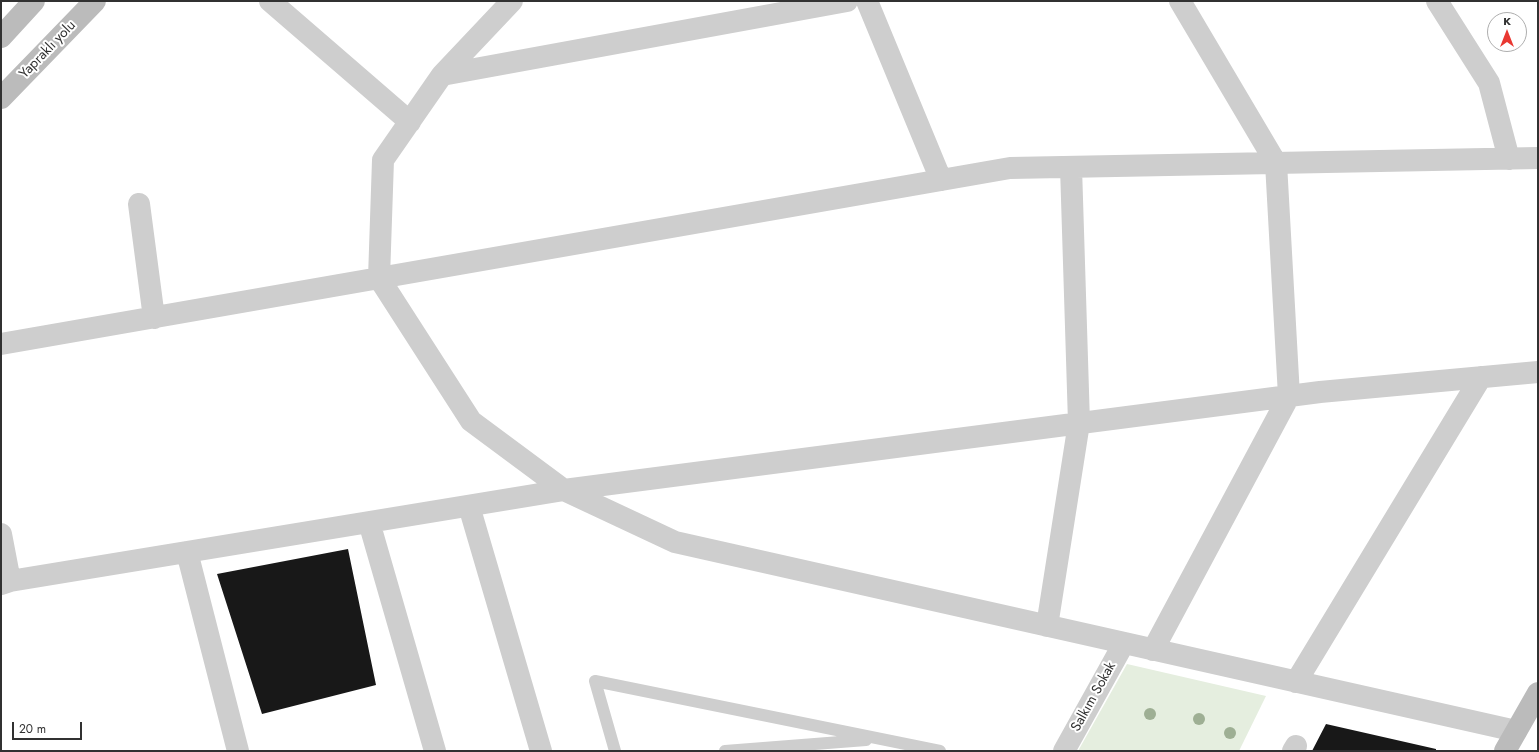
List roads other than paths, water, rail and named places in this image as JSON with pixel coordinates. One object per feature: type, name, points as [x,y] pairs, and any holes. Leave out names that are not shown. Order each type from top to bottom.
[{"type":"main road","points":[[1,37],[34,1]]},
{"type":"main road","name":"Yapraklı yolu","points":[[1,98],[95,1]]},
{"type":"main road","points":[[1505,751],[1538,693]]},
{"type":"street","points":[[270,1],[410,122]]},
{"type":"street","points":[[512,1],[442,75],[383,160],[379,278],[471,421],[564,490],[676,542],[1516,731]]},
{"type":"street","points":[[442,75],[847,1]]},
{"type":"street","points":[[867,1],[941,180]]},
{"type":"street","points":[[1153,650],[1289,396],[1276,163],[1180,1]]},
{"type":"street","points":[[1437,1],[1489,83],[1509,159]]},
{"type":"street","points":[[1,344],[1010,168],[1538,158]]},
{"type":"street","points":[[1046,626],[1079,424],[1071,167]]},
{"type":"street","points":[[139,204],[154,318]]},
{"type":"street","points":[[1,534],[6,582],[564,490],[1289,396],[1538,372]]},
{"type":"street","points":[[1296,682],[1481,377]]},
{"type":"street","points":[[469,506],[540,751]]},
{"type":"street","points":[[369,522],[435,751]]},
{"type":"street","points":[[187,552],[238,751]]},
{"type":"street","name":"Salkım Sokak","points":[[1064,751],[1124,643]]},
{"type":"lane","points":[[615,751],[595,681],[940,751]]},
{"type":"lane","points":[[725,751],[881,739]]}]
